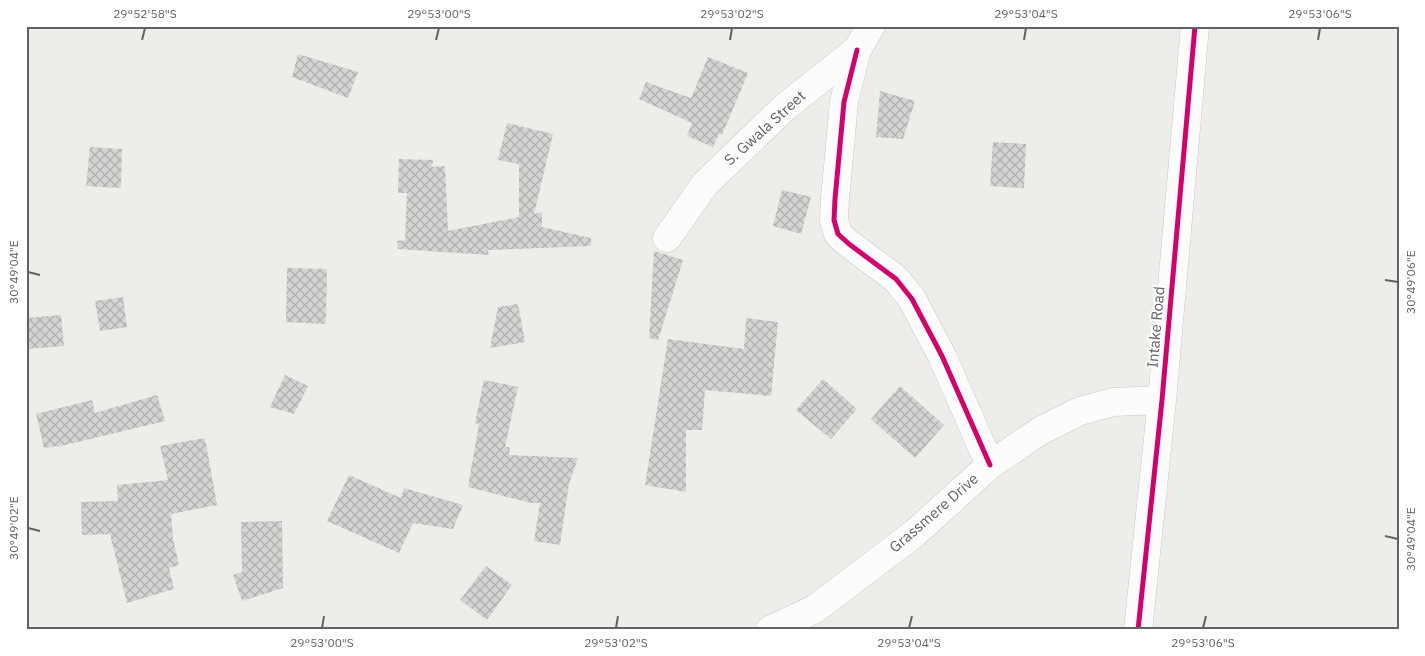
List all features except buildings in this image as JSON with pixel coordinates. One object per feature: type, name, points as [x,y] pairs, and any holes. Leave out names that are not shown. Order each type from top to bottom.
[{"type":"street","name":"S. Gwala Street","points":[[667,238],[705,184],[785,107],[857,50],[871,26]]},
{"type":"street","name":"Intake Road","points":[[1138,630],[1162,400],[1195,26]]},
{"type":"street","points":[[857,50],[844,102],[834,220],[838,234],[848,244],[896,279],[912,299],[942,356],[990,465]]},
{"type":"street","name":"Grassmere Drive","points":[[770,630],[815,609],[915,533],[990,465],[1040,431],[1080,411],[1113,402],[1162,400]]},
{"type":"cycle path","points":[[1138,630],[1162,400],[1195,26]]},
{"type":"cycle path","points":[[857,50],[844,102],[834,220],[838,234],[896,279],[912,299],[942,356],[990,465]]}]
